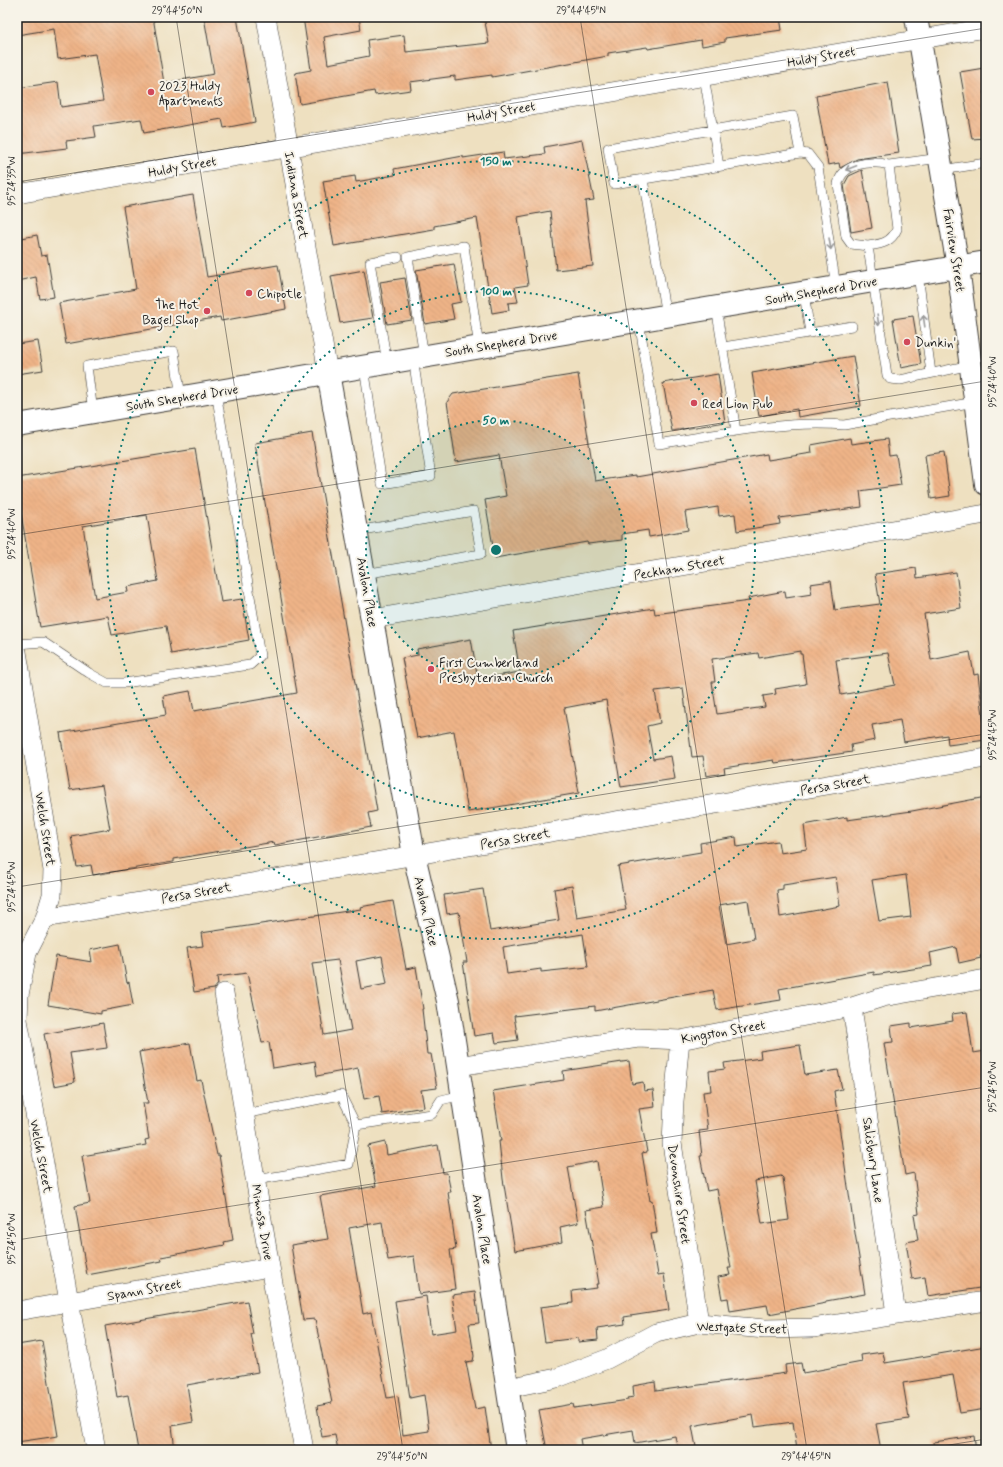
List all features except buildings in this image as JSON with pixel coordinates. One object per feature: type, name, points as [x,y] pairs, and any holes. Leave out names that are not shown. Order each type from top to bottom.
[{"type":"street","name":"Indiana Street","points":[[266,17],[328,373]]},
{"type":"street","name":"Fairview Street","points":[[916,17],[958,267],[986,484]]},
{"type":"street","name":"Huldy Street","points":[[17,194],[986,28]]},
{"type":"street","name":"South Shepherd Drive","points":[[17,425],[986,262]]},
{"type":"street","name":"Avalon Place","points":[[328,373],[414,855],[448,1001],[517,1450]]},
{"type":"street","name":"Peckham Street","points":[[372,619],[986,514]]},
{"type":"street","name":"Welch Street","points":[[17,652],[24,739],[53,870],[52,895],[45,918],[27,953],[19,995],[19,1043],[70,1302],[96,1450]]},
{"type":"street","name":"Persa Street","points":[[45,918],[986,758]]},
{"type":"street","name":"Kingston Street","points":[[458,1066],[638,1038],[680,1040],[852,1007],[883,997],[986,979]]},
{"type":"street","name":"Mimosa Drive","points":[[224,993],[270,1267],[304,1450]]},
{"type":"street","name":"Salisbury Lane","points":[[852,1007],[896,1314]]},
{"type":"street","name":"Devonshire Street","points":[[680,1040],[674,1101],[672,1143],[699,1323]]},
{"type":"street","name":"Spann Street","points":[[17,1311],[270,1267]]},
{"type":"street","name":"Westgate Street","points":[[508,1388],[557,1378],[607,1359],[656,1333],[699,1323],[765,1329],[813,1328],[986,1301]]},
{"type":"lane","points":[[704,76],[719,166]]},
{"type":"lane","points":[[800,153],[793,116],[608,148],[614,184],[800,153],[808,154],[818,167],[836,287]]},
{"type":"lane","points":[[889,165],[897,229],[894,237],[886,242],[868,246],[852,244],[846,237],[838,184],[839,176],[850,167],[877,162],[889,165],[986,163]]},
{"type":"lane","points":[[643,180],[666,316]]},
{"type":"lane","points":[[364,367],[382,484],[431,476],[408,256],[464,246],[479,347]]},
{"type":"lane","points":[[868,246],[887,375],[890,379],[900,380],[971,365]]},
{"type":"lane","points":[[387,363],[370,262],[398,257]]},
{"type":"lane","points":[[918,273],[931,373]]},
{"type":"lane","points":[[804,293],[810,333]]},
{"type":"lane","points":[[716,307],[736,431]]},
{"type":"lane","points":[[639,320],[659,444],[736,431],[823,423],[844,425],[976,402]]},
{"type":"lane","points":[[723,347],[852,326]]},
{"type":"lane","points":[[94,412],[87,366],[166,352],[174,351],[181,397]]},
{"type":"lane","points":[[17,644],[42,642],[89,673],[108,682],[124,684],[250,665],[260,656],[216,392]]},
{"type":"lane","points":[[356,531],[474,511],[481,554],[364,574]]},
{"type":"lane","points":[[244,1114],[341,1095],[356,1126],[349,1164],[256,1180]]},
{"type":"lane","points":[[356,1126],[432,1114],[441,1100],[462,1095]]},
{"type":"place","name":"2023 Huldy Apartments","points":[[151,92]]},
{"type":"place","name":"Chipotle","points":[[249,293]]},
{"type":"place","name":"The Hot Bagel Shop","points":[[207,311]]},
{"type":"place","name":"Dunkin'","points":[[907,342]]},
{"type":"place","name":"Red Lion Pub","points":[[694,403]]},
{"type":"place","name":"First Cumberland Presbyterian Church","points":[[431,669]]}]
